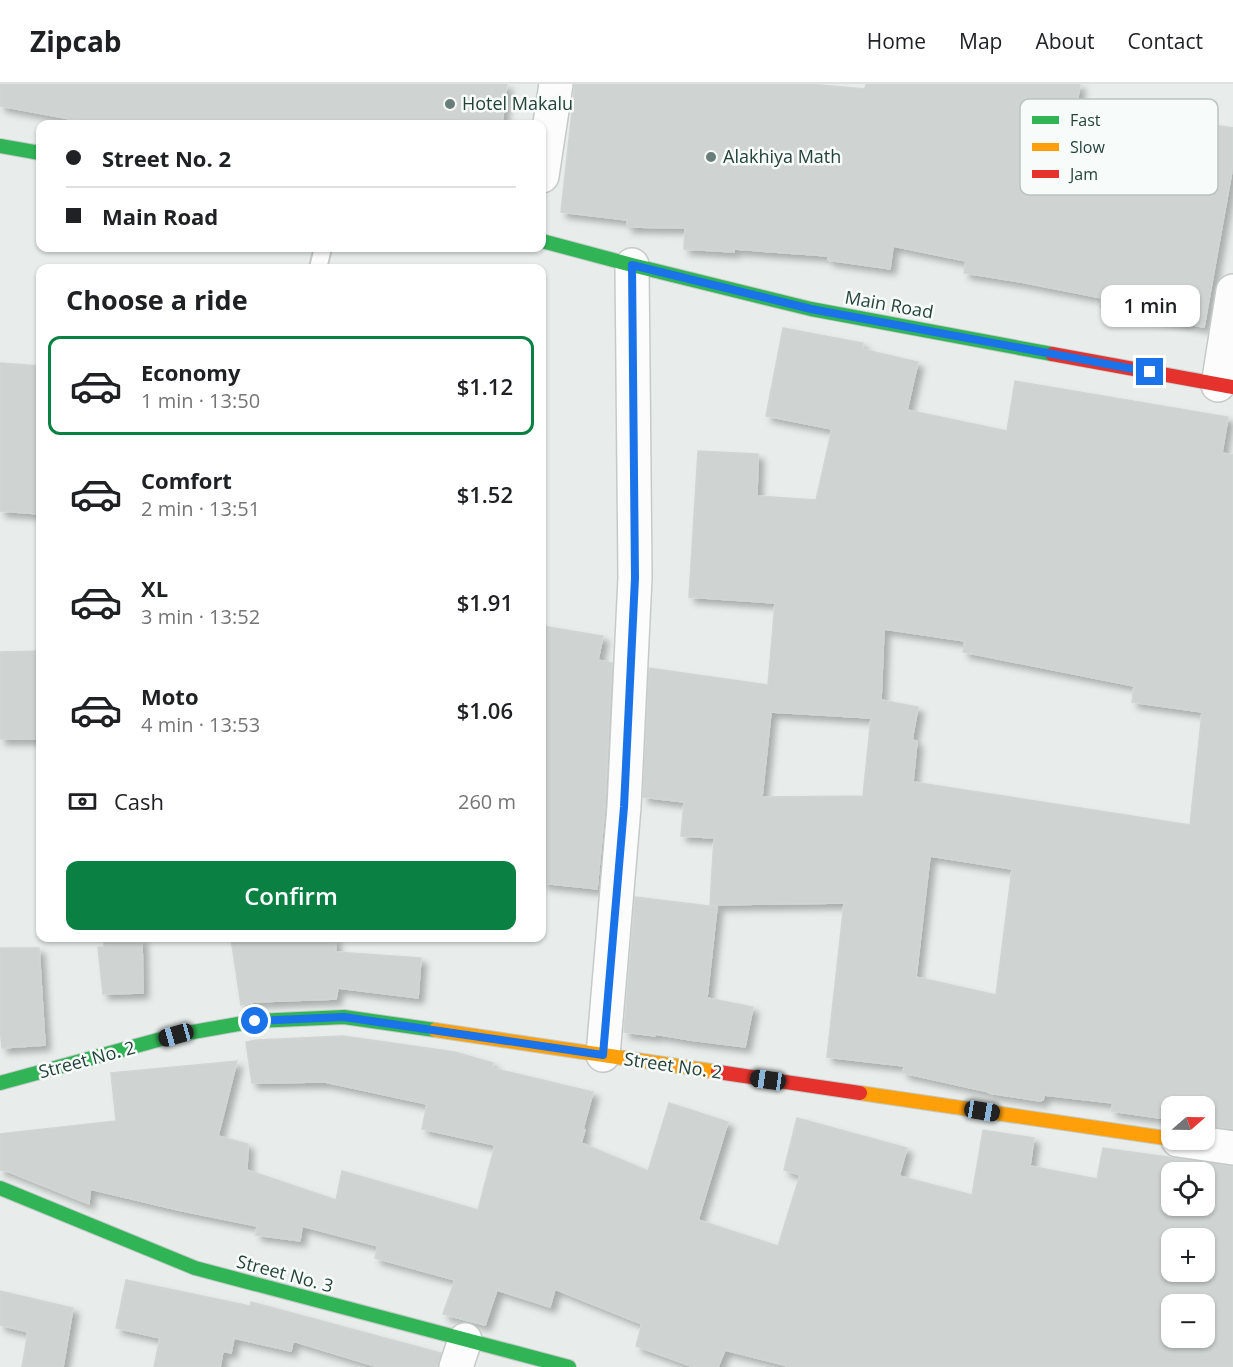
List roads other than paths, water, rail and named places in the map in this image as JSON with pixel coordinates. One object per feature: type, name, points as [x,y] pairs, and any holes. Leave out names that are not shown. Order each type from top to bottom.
[{"type":"street","points":[[546,150],[556,84]]},
{"type":"street","points":[[0,146],[36,152]]},
{"type":"street","name":"Main Road","points":[[546,242],[811,309],[1225,386]]},
{"type":"street","points":[[603,1055],[624,807],[635,578],[632,265]]},
{"type":"street","points":[[1225,386],[1233,291]]},
{"type":"street","name":"Street No. 2","points":[[0,1083],[176,1035],[255,1021],[344,1017],[1161,1137]]},
{"type":"street","points":[[1215,1145],[1233,1148]]},
{"type":"street","name":"Street No. 3","points":[[0,1188],[195,1268],[461,1354],[569,1367]]},
{"type":"place","name":"Hotel Makalu","points":[[450,104]]},
{"type":"place","name":"Alakhiya Math","points":[[711,157]]}]
